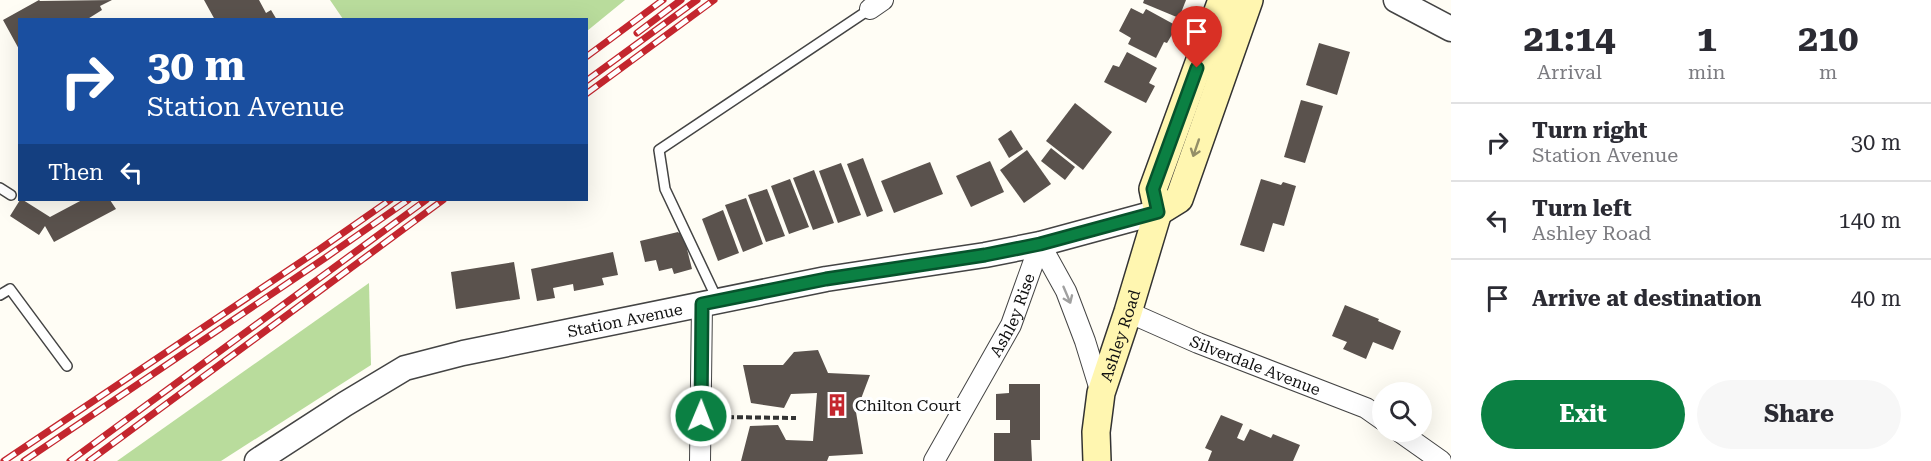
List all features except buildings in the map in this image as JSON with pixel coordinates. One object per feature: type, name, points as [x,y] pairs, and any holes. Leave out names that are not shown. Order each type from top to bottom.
[{"type":"main road","name":"Ashley Road","points":[[1097,461],[1096,432],[1101,393],[1158,212],[1153,189],[1222,0]]},
{"type":"main road","points":[[1158,212],[1179,199],[1249,0]]},
{"type":"street","points":[[1396,0],[1451,29]]},
{"type":"street","name":"Station Avenue","points":[[257,461],[405,368],[463,352],[826,279],[985,255],[1040,244],[1158,212]]},
{"type":"street","name":"Ashley Rise","points":[[1040,244],[1066,291],[1086,341],[1101,393]]},
{"type":"street","name":"Ashley Rise","points":[[934,461],[1011,325],[1040,244]]},
{"type":"street","points":[[700,461],[701,416],[710,302]]},
{"type":"street","name":"Silverdale Avenue","points":[[1128,312],[1198,343],[1372,412]]},
{"type":"street","points":[[1414,442],[1441,461]]},
{"type":"lane","points":[[710,302],[664,189],[659,150],[876,4]]},
{"type":"lane","points":[[0,188],[11,195]]},
{"type":"lane","points":[[0,295],[10,289],[66,366]]},
{"type":"path","points":[[701,416],[796,418]]},
{"type":"green space","points":[[330,0],[625,0],[588,30],[588,18],[342,18]]},
{"type":"green space","points":[[369,283],[371,365],[221,461],[117,461]]},
{"type":"railway","points":[[588,56],[663,0]]},
{"type":"railway","points":[[637,33],[681,0]]},
{"type":"railway","points":[[588,80],[697,0]]},
{"type":"railway","points":[[588,93],[714,0]]},
{"type":"railway","points":[[4,461],[389,201]]},
{"type":"railway","points":[[24,461],[407,201]]},
{"type":"railway","points":[[70,461],[425,201]]},
{"type":"railway","points":[[89,461],[442,201]]},
{"type":"place","name":"Chilton Court","points":[[837,405]]},
{"type":"route","points":[[701,416],[702,304],[826,279],[985,255],[1040,244],[1158,212],[1153,189],[1197,68]]}]
